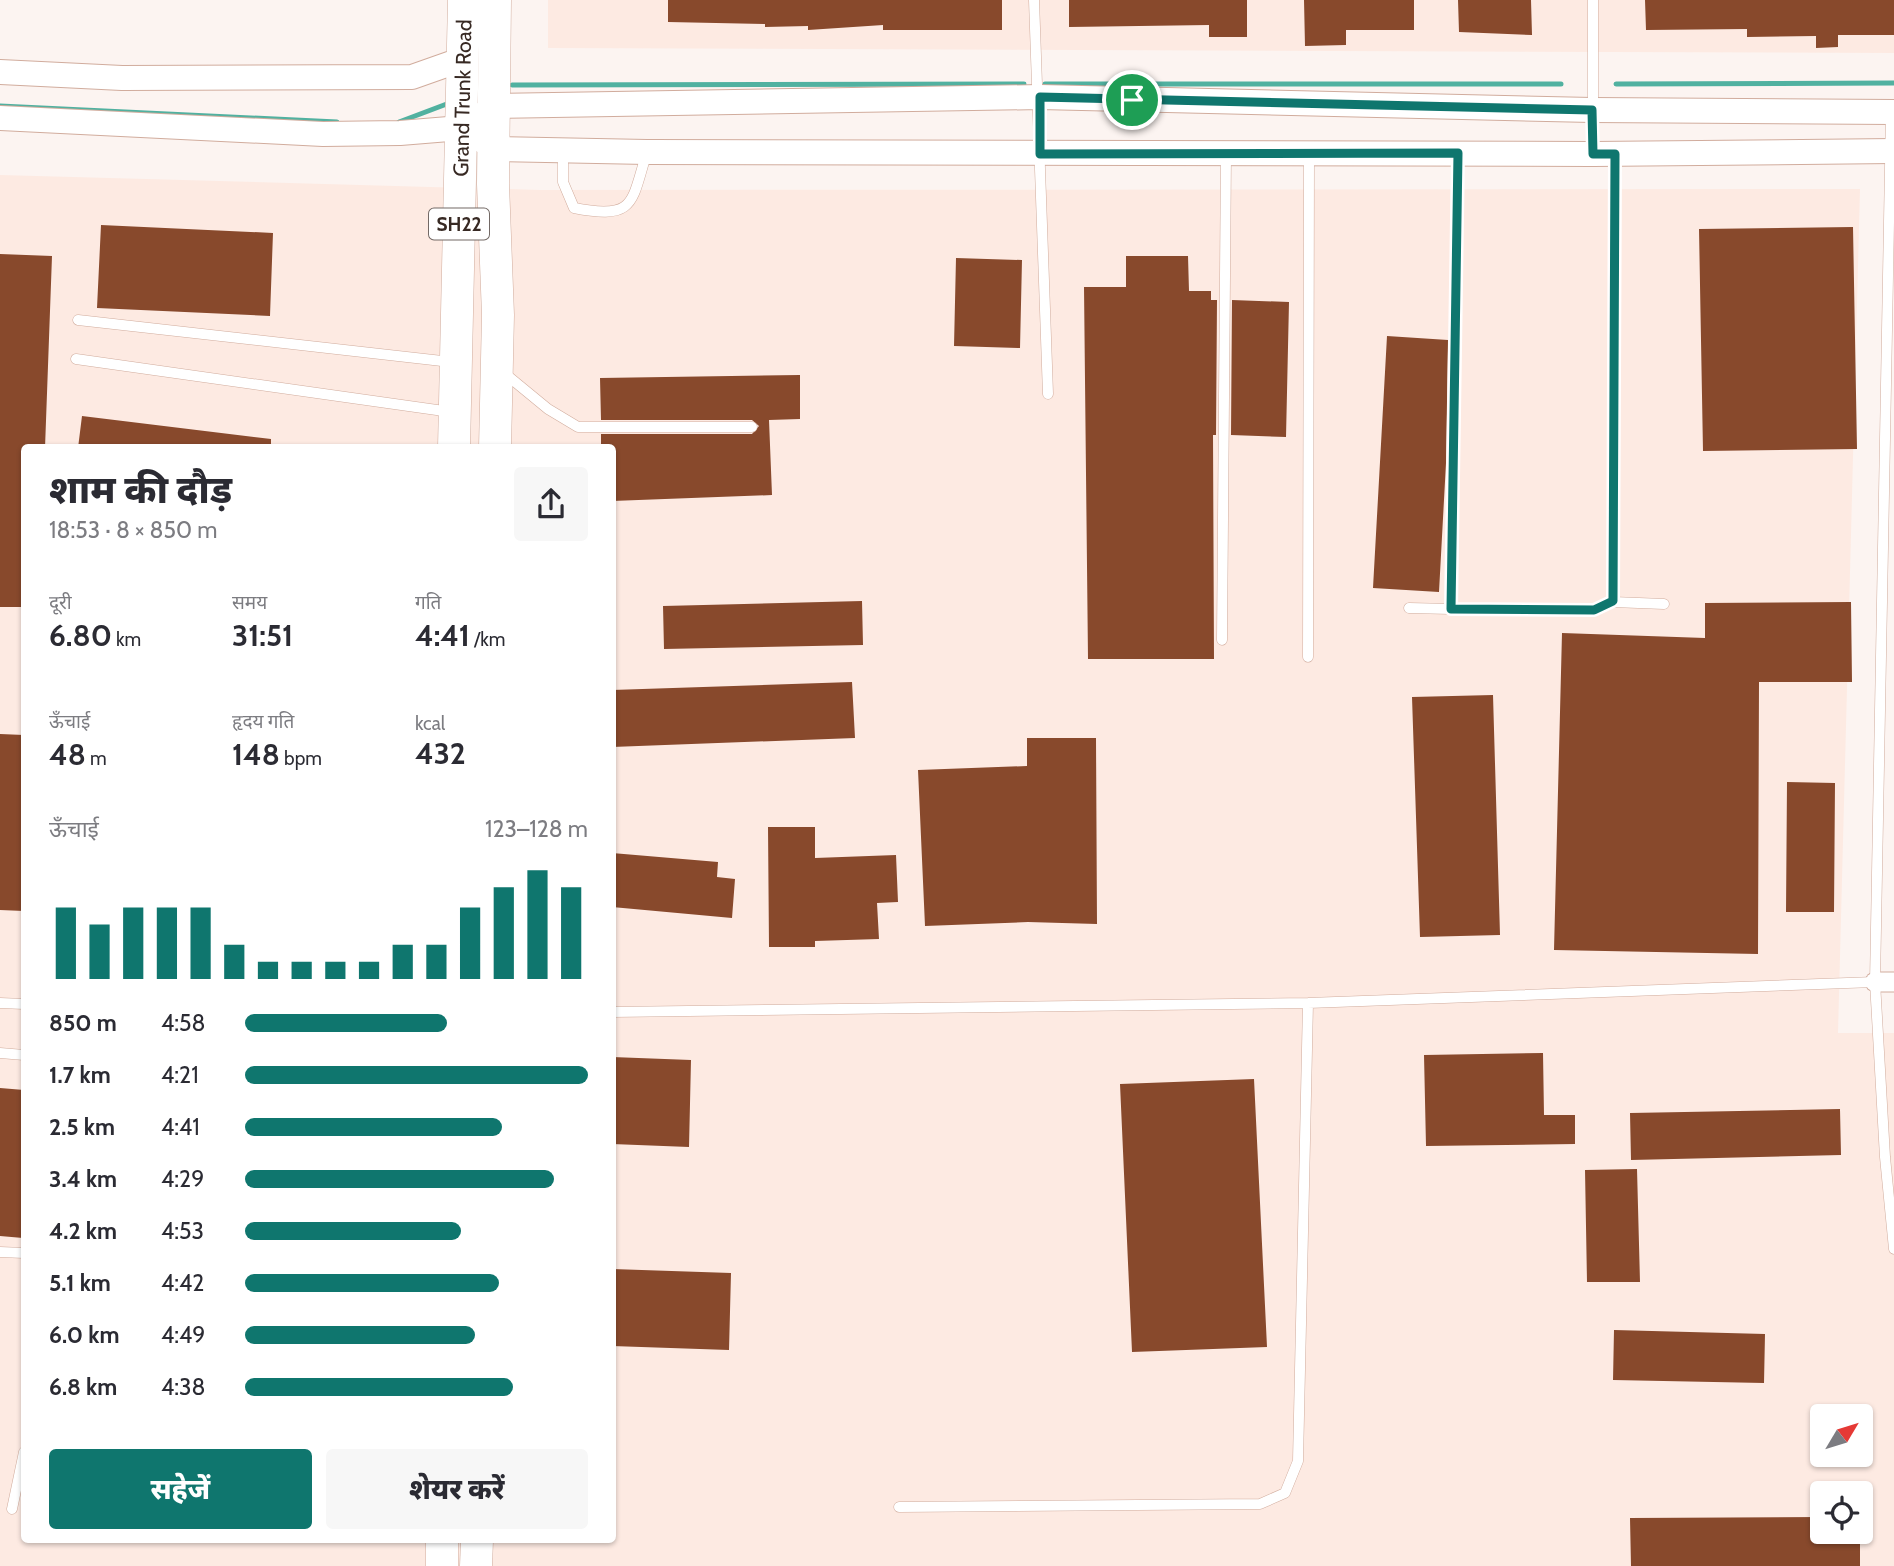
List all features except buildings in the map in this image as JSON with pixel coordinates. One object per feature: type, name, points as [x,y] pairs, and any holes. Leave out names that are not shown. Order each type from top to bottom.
[{"type":"highway","name":"Grand Trunk Road","points":[[454,444],[464,0]]},
{"type":"highway","name":"Grand Trunk Road","points":[[495,0],[495,444]]},
{"type":"highway","points":[[442,1543],[442,1566]]},
{"type":"highway","points":[[476,1566],[477,1543]]},
{"type":"street","points":[[0,72],[122,78],[412,77],[463,59]]},
{"type":"street","points":[[0,118],[323,134],[400,133],[461,128],[495,106],[1040,97],[1592,110],[1892,111]]},
{"type":"street","points":[[461,128],[495,149],[647,152],[1604,154],[1892,151]]},
{"type":"lane","points":[[1034,0],[1040,97],[1048,394]]},
{"type":"lane","points":[[1593,0],[1592,110],[1604,154],[1613,601]]},
{"type":"lane","points":[[1892,111],[1884,982],[1894,1249]]},
{"type":"lane","points":[[563,150],[563,182],[575,208],[601,213],[621,210],[630,204],[647,152]]},
{"type":"lane","points":[[1222,640],[1226,153]]},
{"type":"lane","points":[[1308,657],[1309,153]]},
{"type":"lane","points":[[1451,609],[1458,153]]},
{"type":"lane","points":[[78,320],[458,363]]},
{"type":"lane","points":[[76,359],[455,412]]},
{"type":"lane","points":[[497,367],[548,409],[578,427],[752,427]]},
{"type":"lane","points":[[1409,608],[1594,610],[1613,601],[1664,604]]},
{"type":"lane","points":[[616,1012],[1308,1003],[1884,982]]},
{"type":"lane","points":[[0,1003],[21,1004]]},
{"type":"lane","points":[[899,1507],[1261,1504],[1285,1493],[1298,1461],[1308,1003]]},
{"type":"lane","points":[[0,1053],[21,1055]]},
{"type":"lane","points":[[0,1252],[21,1253]]},
{"type":"lane","points":[[12,1509],[21,1466]]},
{"type":"shaded area","points":[[548,0],[1894,0],[1894,53],[548,48]]},
{"type":"shaded area","points":[[0,175],[540,190],[1860,189],[1838,1033],[1894,1033],[1894,1566],[0,1566]]},
{"type":"waterway","points":[[1616,84],[1894,83]]},
{"type":"waterway","points":[[512,85],[1024,84]]},
{"type":"waterway","points":[[1045,84],[1561,84]]},
{"type":"waterway","points":[[399,122],[452,102]]},
{"type":"waterway","points":[[0,106],[337,122]]},
{"type":"route","points":[[1040,97],[1132,100],[1592,110],[1593,154],[1615,154],[1613,601],[1594,610],[1451,609],[1458,153],[1040,154],[1040,97]]}]
